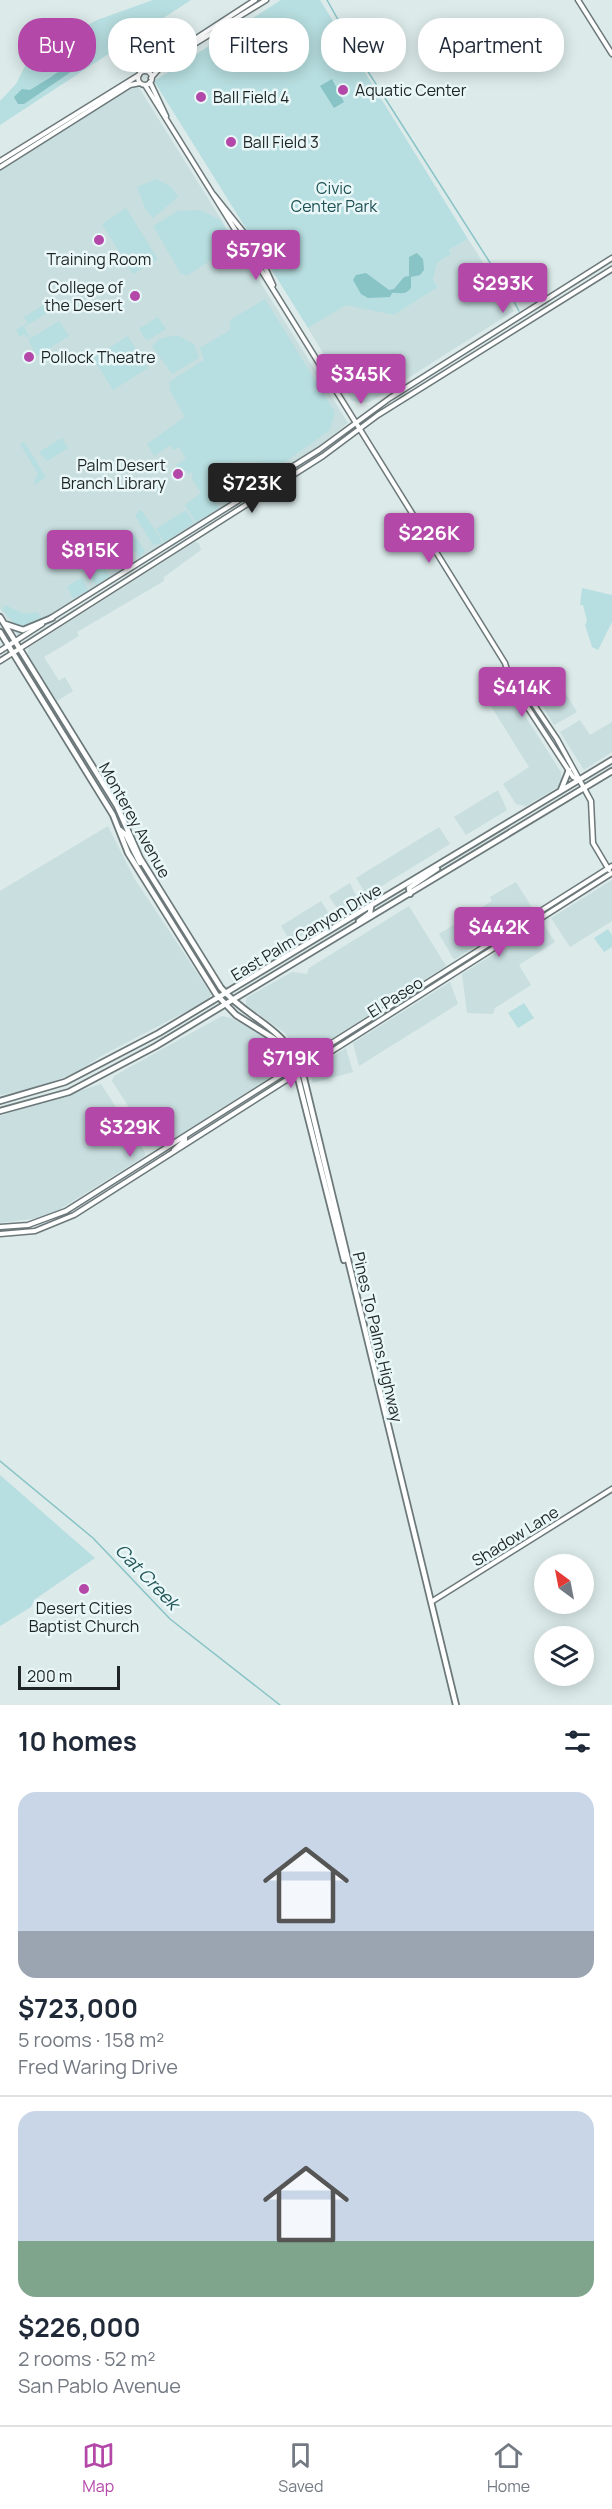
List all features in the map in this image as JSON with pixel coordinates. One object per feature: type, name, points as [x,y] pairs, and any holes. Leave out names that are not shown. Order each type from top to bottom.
[{"type":"main road","name":"Monterey Avenue","points":[[0,617],[111,796],[148,872],[233,1002]]},
{"type":"main road","points":[[3,623],[15,630],[23,630],[52,618]]},
{"type":"main road","name":"Monterey Avenue","points":[[0,632],[94,784],[144,880],[219,999],[226,1006]]},
{"type":"main road","name":"East Palm Canyon Drive","points":[[0,1101],[33,1093],[77,1077],[219,999],[612,760]]},
{"type":"main road","points":[[561,791],[569,770]]},
{"type":"main road","name":"East Palm Canyon Drive","points":[[0,1111],[46,1100],[82,1086],[226,1006],[612,771]]},
{"type":"main road","points":[[94,784],[98,784],[105,795],[111,796]]},
{"type":"main road","points":[[119,829],[126,835],[136,858],[148,872]]},
{"type":"main road","points":[[410,894],[410,887],[432,874],[441,865]]},
{"type":"main road","points":[[348,931],[370,913],[371,907]]},
{"type":"main road","name":"Pines To Palms Highway","points":[[233,1002],[270,1026],[287,1044],[298,1068],[456,1705]]},
{"type":"main road","name":"Pines To Palms Highway","points":[[226,1006],[276,1040],[298,1068]]},
{"type":"street","points":[[197,38],[255,0]]},
{"type":"street","points":[[0,167],[130,85],[142,84],[151,80],[165,63],[266,0]]},
{"type":"street","points":[[578,0],[612,54]]},
{"type":"street","points":[[0,161],[144,72]]},
{"type":"street","points":[[147,72],[167,121]]},
{"type":"street","points":[[139,75],[142,84],[248,254],[253,257],[275,291],[358,430],[505,663],[513,671],[518,672],[522,687],[584,788],[592,810],[590,830],[593,843],[612,874]]},
{"type":"street","points":[[212,194],[252,244],[259,248],[258,255],[275,291]]},
{"type":"street","points":[[247,249],[252,244]]},
{"type":"street","points":[[253,257],[258,255]]},
{"type":"street","points":[[0,651],[319,450],[390,398],[612,258]]},
{"type":"street","points":[[0,661],[323,456],[397,403],[612,269]]},
{"type":"street","points":[[505,663],[508,673],[507,681],[513,685],[569,770],[579,780]]},
{"type":"street","points":[[508,673],[513,671]]},
{"type":"street","points":[[513,685],[521,680]]},
{"type":"street","name":"El Paseo","points":[[298,1068],[610,868]]},
{"type":"street","name":"El Paseo","points":[[0,1227],[28,1225],[58,1215],[612,874]]},
{"type":"street","points":[[0,1234],[35,1231],[63,1221],[225,1119],[298,1068]]},
{"type":"street","points":[[225,1119],[226,1114],[242,1100],[251,1102]]},
{"type":"street","points":[[174,1151],[186,1139],[185,1137]]},
{"type":"street","name":"Shadow Lane","points":[[431,1602],[612,1489]]},
{"type":"shaded area","points":[[58,72],[71,72],[24,104],[18,104],[14,97],[22,89],[30,90]]},
{"type":"shaded area","points":[[332,79],[344,102],[334,108],[320,86]]},
{"type":"shaded area","name":"College of the Desert","points":[[136,83],[348,423],[316,448],[18,636],[0,609],[0,169]]},
{"type":"shaded area","points":[[468,239],[514,311],[370,402],[352,401],[308,328],[346,304],[394,315],[438,287],[433,280],[437,263],[451,254],[449,250]]},
{"type":"shaded area","points":[[417,253],[423,259],[424,270],[420,275],[411,277],[411,288],[406,292],[392,293],[390,297],[368,298],[361,294],[353,280],[356,275],[366,273],[389,290],[394,289],[404,277],[409,276],[409,257]]},
{"type":"shaded area","points":[[195,542],[199,543],[201,550],[164,577],[164,581],[77,632],[79,636],[44,657],[59,681],[65,677],[73,691],[57,701],[28,655],[28,648]]},
{"type":"shaded area","points":[[550,668],[577,712],[554,725],[527,680],[530,674]]},
{"type":"shaded area","points":[[506,686],[561,772],[561,785],[526,806],[516,804],[503,784],[529,767],[489,703]]},
{"type":"shaded area","points":[[580,720],[590,735],[612,722],[612,752],[584,770],[560,732]]},
{"type":"shaded area","points":[[498,790],[507,810],[466,835],[454,817]]},
{"type":"shaded area","points":[[108,826],[134,878],[211,994],[208,1000],[101,1056],[79,1071],[37,1088],[0,1095],[0,891]]},
{"type":"shaded area","points":[[439,827],[450,844],[372,892],[364,891],[356,878]]},
{"type":"shaded area","points":[[612,880],[612,921],[570,947],[551,918]]},
{"type":"shaded area","points":[[516,882],[533,909],[455,959],[453,958],[439,934],[492,901],[490,897]]},
{"type":"shaded area","points":[[350,883],[358,900],[339,912],[329,896]]},
{"type":"shaded area","points":[[321,901],[331,917],[291,942],[281,926]]},
{"type":"shaded area","points":[[409,906],[446,966],[304,1056],[285,1033],[246,1005],[246,998],[292,972],[307,974],[309,968]]},
{"type":"shaded area","points":[[543,923],[555,942],[519,965],[531,985],[495,1008],[493,1014],[467,1013],[462,974]]},
{"type":"shaded area","points":[[450,982],[458,1004],[359,1066],[353,1043]]},
{"type":"shaded area","points":[[222,1016],[231,1018],[264,1035],[280,1050],[288,1063],[286,1067],[159,1148],[154,1146],[112,1081],[114,1076]]},
{"type":"shaded area","points":[[346,1048],[353,1072],[313,1083],[309,1071]]},
{"type":"shaded area","points":[[101,1084],[145,1152],[145,1156],[57,1211],[38,1218],[0,1223],[0,1116]]},
{"type":"green space","points":[[153,0],[191,0],[163,18],[108,18],[108,54],[96,62],[97,20]]},
{"type":"green space","name":"Civic Center Park","points":[[281,0],[320,0],[331,18],[321,18],[321,72],[365,72],[468,239],[449,250],[451,254],[437,263],[433,280],[438,287],[394,315],[346,305],[308,328],[154,81],[168,72],[197,72],[197,54],[209,46],[209,72],[309,72],[309,18],[253,18]]},
{"type":"green space","points":[[22,72],[81,72],[0,125],[0,101],[16,84]]},
{"type":"green space","points":[[157,179],[171,187],[178,197],[153,218],[146,210],[137,187]]},
{"type":"green space","points":[[126,208],[158,259],[133,274],[102,224]]},
{"type":"green space","points":[[201,210],[220,220],[235,245],[188,275],[181,274],[153,226],[178,211]]},
{"type":"green space","points":[[265,299],[335,412],[330,430],[258,481],[255,470],[261,470],[261,462],[234,462],[233,470],[207,488],[219,508],[196,522],[185,505],[201,493],[192,479],[193,471],[189,475],[186,470],[181,473],[176,465],[186,459],[179,447],[173,450],[170,445],[154,456],[147,444],[185,417],[169,389],[171,386],[169,382],[204,360],[200,348],[230,330],[230,320]]},
{"type":"green space","points":[[48,302],[52,310],[24,327],[29,336],[27,338],[24,334],[20,337],[16,330],[28,323],[24,317]]},
{"type":"green space","points":[[158,317],[166,329],[147,341],[139,329]]},
{"type":"green space","points":[[59,321],[69,336],[37,356],[28,340]]},
{"type":"green space","points":[[177,335],[194,344],[199,358],[172,374],[152,346],[160,339]]},
{"type":"green space","points":[[128,336],[148,368],[113,390],[93,358]]},
{"type":"green space","points":[[62,438],[68,448],[47,461],[39,452]]},
{"type":"green space","points":[[24,442],[46,477],[35,485],[34,481],[38,474],[20,444]]},
{"type":"green space","points":[[140,510],[163,543],[153,545],[135,516]]},
{"type":"green space","points":[[186,510],[194,523],[164,542],[156,529]]},
{"type":"green space","points":[[132,532],[145,551],[139,558],[125,537]]},
{"type":"green space","points":[[101,564],[110,576],[96,585],[86,574]]},
{"type":"green space","points":[[82,577],[88,591],[73,598],[67,587]]},
{"type":"green space","points":[[582,588],[612,595],[612,622],[598,650],[592,647],[585,625],[587,621],[583,605],[580,605]]},
{"type":"green space","points":[[5,605],[24,614],[37,612],[41,617],[25,627],[17,627],[2,609]]},
{"type":"green space","points":[[608,929],[612,935],[612,947],[604,952],[594,938]]},
{"type":"green space","points":[[524,1003],[534,1018],[518,1028],[508,1013]]},
{"type":"green space","points":[[0,1475],[95,1558],[34,1600],[31,1607],[0,1626]]},
{"type":"waterway","points":[[327,0],[360,59],[519,311]]},
{"type":"waterway","name":"Cat Creek","points":[[0,1461],[93,1538],[170,1619],[280,1705]]},
{"type":"place","name":"Aquatic Center","points":[[343,90]]},
{"type":"place","name":"Ball Field 4","points":[[201,97]]},
{"type":"place","name":"Ball Field 3","points":[[231,142]]},
{"type":"place","name":"Training Room","points":[[99,240]]},
{"type":"place","name":"College of the Desert","points":[[135,296]]},
{"type":"place","name":"Pollock Theatre","points":[[29,357]]},
{"type":"place","name":"Palm Desert Branch Library","points":[[178,474]]},
{"type":"place","name":"Desert Cities Baptist Church","points":[[84,1589]]}]
